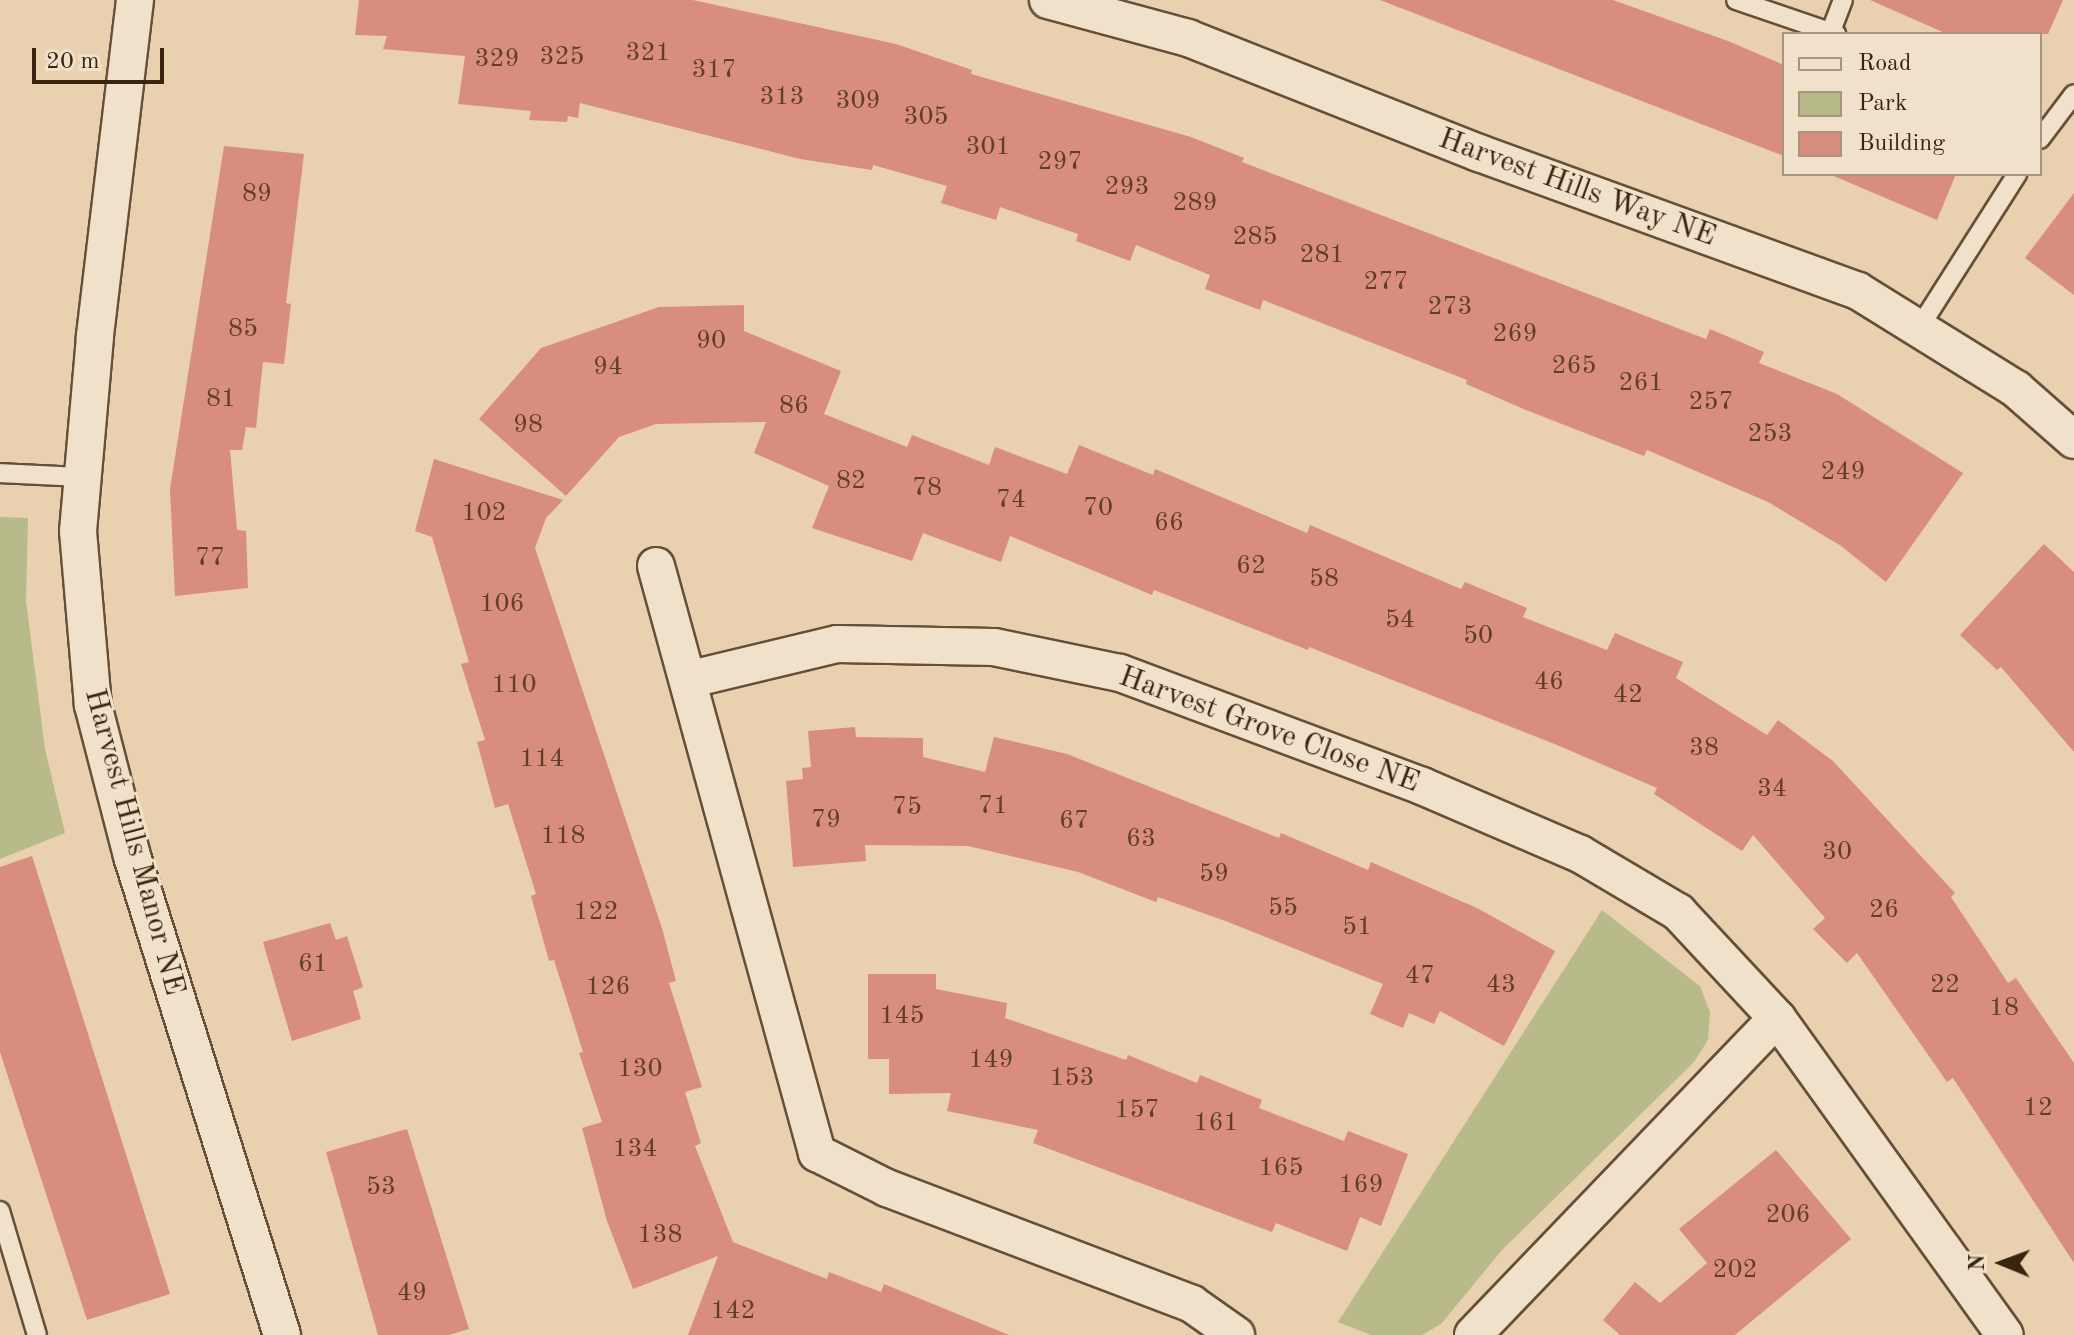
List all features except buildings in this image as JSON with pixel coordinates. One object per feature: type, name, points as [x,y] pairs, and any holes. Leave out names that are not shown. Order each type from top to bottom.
[{"type":"street","name":"Harvest Hills Manor NE","points":[[135,0],[78,531],[93,705],[140,883],[282,1335]]},
{"type":"street","name":"Harvest Hills Way NE","points":[[1048,0],[1188,38],[1479,153],[1858,291],[2016,389],[2074,440]]},
{"type":"street","points":[[656,566],[691,679],[817,1153],[887,1188],[1192,1304],[1236,1335]]},
{"type":"street","name":"Harvest Grove Close NE","points":[[691,679],[837,644],[994,647],[1120,673],[1422,786],[1580,854],[1678,912],[1777,1018],[2005,1335]]},
{"type":"street","points":[[1473,1335],[1777,1018]]},
{"type":"lane","points":[[1736,0],[1831,32]]},
{"type":"lane","points":[[1834,32],[1843,0]]},
{"type":"lane","points":[[2042,136],[2074,94]]},
{"type":"lane","points":[[1919,328],[2016,176]]},
{"type":"lane","points":[[0,473],[82,477]]},
{"type":"lane","points":[[0,1211],[37,1335]]},
{"type":"green space","points":[[0,517],[28,518],[26,601],[45,749],[65,833],[0,859]]},
{"type":"green space","points":[[1602,910],[1700,986],[1710,1012],[1708,1040],[1694,1062],[1502,1250],[1441,1324],[1422,1335],[1371,1335],[1338,1322]]}]
